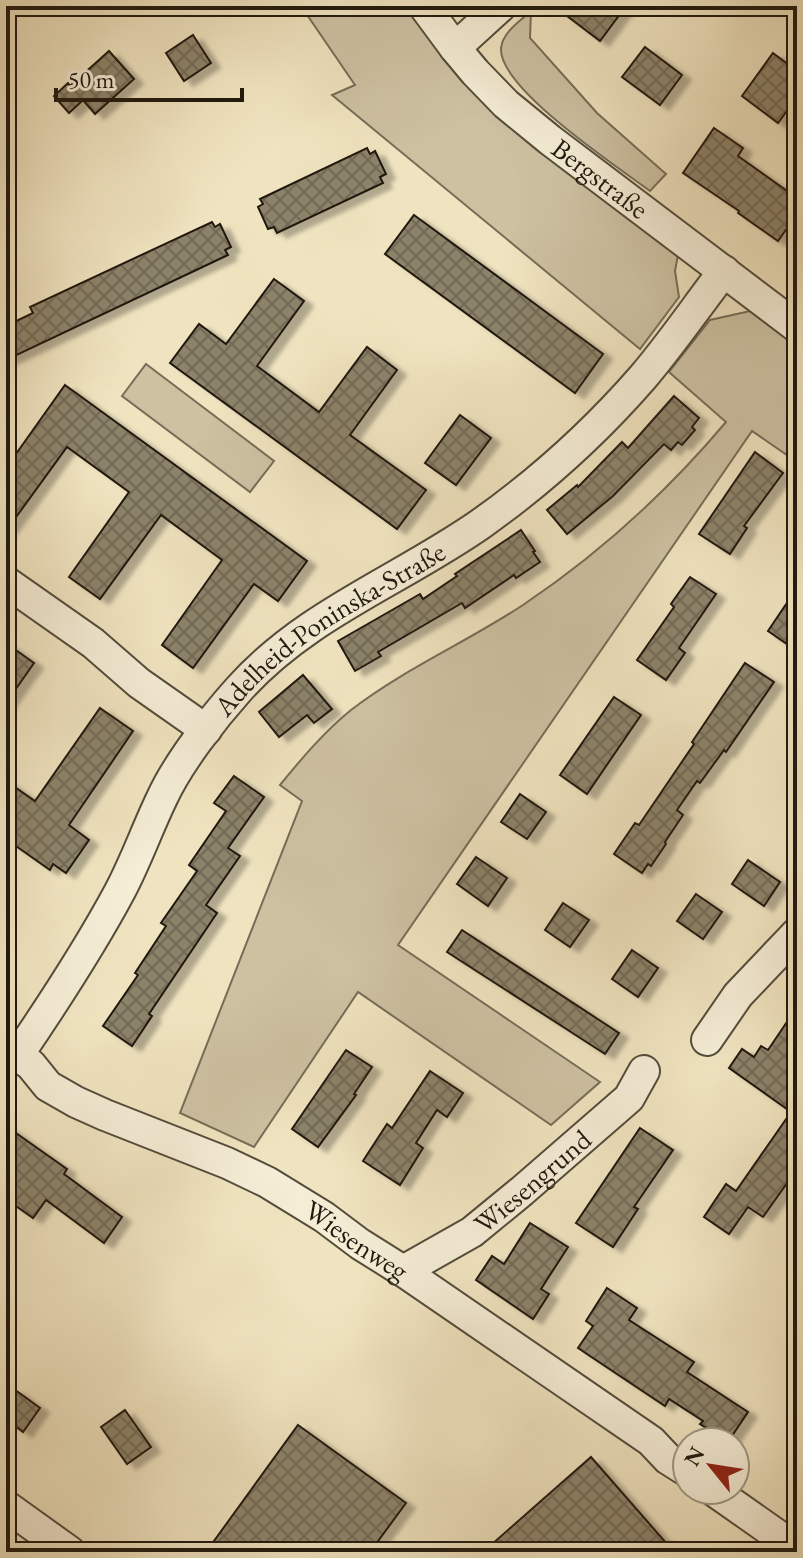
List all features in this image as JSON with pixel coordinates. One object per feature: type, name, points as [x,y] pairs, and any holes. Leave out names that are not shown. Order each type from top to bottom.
[{"type":"street","name":"Bergstraße","points":[[424,6],[455,48],[506,104],[797,327]]},
{"type":"street","points":[[455,48],[501,6]]},
{"type":"street","name":"Adelheid-Poninska-Straße","points":[[12,1051],[79,964],[136,858],[166,789],[206,730],[239,689],[294,638],[480,524],[528,488],[574,447],[643,376],[724,271]]},
{"type":"street","points":[[6,582],[93,643],[139,683],[206,730]]},
{"type":"street","points":[[707,1040],[738,995],[797,933]]},
{"type":"street","name":"Wiesenweg","points":[[12,1051],[31,1065],[48,1086],[105,1115],[227,1163],[267,1182],[324,1217],[651,1441],[671,1461]]},
{"type":"street","name":"Wiesengrund","points":[[403,1271],[472,1232],[522,1191],[629,1098],[644,1071]]},
{"type":"street","points":[[6,1506],[70,1552]]},
{"type":"street","points":[[736,1506],[797,1549]]},
{"type":"shaded area","points":[[301,6],[406,6],[461,77],[678,255],[675,271],[679,297],[640,349],[332,95],[355,85]]},
{"type":"shaded area","points":[[531,11],[530,38],[597,113],[666,174],[650,191],[563,126],[519,84],[505,65],[502,42]]},
{"type":"shaded area","points":[[750,311],[797,346],[797,462],[752,431],[398,945],[600,1082],[551,1125],[358,992],[254,1147],[180,1113],[302,801],[280,785],[322,736],[351,710],[551,585],[631,521],[680,473],[726,422],[669,372],[710,320]]},
{"type":"shaded area","points":[[146,364],[274,461],[250,492],[122,396]]},
{"type":"building","points":[[554,6],[626,6],[600,41]]},
{"type":"building","points":[[193,35],[211,63],[184,81],[166,53]]},
{"type":"building","points":[[645,47],[682,75],[660,105],[622,77]]},
{"type":"building","points":[[109,51],[134,79],[95,114],[83,100],[69,113],[54,96]]},
{"type":"building","points":[[773,53],[797,71],[797,97],[778,123],[742,96]]},
{"type":"building","points":[[714,128],[743,148],[738,156],[797,198],[797,214],[778,241],[683,173]]},
{"type":"building","points":[[367,148],[370,154],[375,151],[386,174],[380,177],[383,183],[277,233],[274,227],[268,229],[258,207],[263,204],[260,199]]},
{"type":"building","points":[[414,215],[603,354],[575,393],[385,254]]},
{"type":"building","points":[[212,222],[215,227],[220,224],[231,247],[225,250],[228,255],[6,360],[6,326],[33,313],[30,307]]},
{"type":"building","points":[[274,279],[304,301],[257,366],[319,412],[367,347],[397,370],[350,435],[426,490],[397,529],[170,363],[199,324],[226,344]]},
{"type":"building","points":[[65,385],[307,561],[278,601],[254,584],[193,668],[162,645],[222,560],[161,515],[100,599],[69,577],[129,492],[67,447],[6,531],[6,468]]},
{"type":"building","points":[[674,396],[699,418],[692,427],[695,430],[682,445],[678,442],[671,450],[664,444],[613,496],[567,534],[547,510],[578,487],[622,442],[628,448]]},
{"type":"building","points":[[460,415],[491,438],[456,485],[425,463]]},
{"type":"building","points":[[755,452],[783,473],[744,526],[747,528],[730,554],[699,534]]},
{"type":"building","points":[[521,530],[540,562],[516,578],[514,575],[465,608],[462,603],[378,652],[381,656],[355,671],[338,641],[420,594],[423,599]]},
{"type":"building","points":[[690,577],[716,594],[679,648],[685,653],[666,680],[637,660],[674,607],[671,604]]},
{"type":"building","points":[[797,588],[797,651],[768,631]]},
{"type":"building","points":[[6,643],[34,663],[6,703]]},
{"type":"building","points":[[745,663],[774,682],[726,752],[724,750],[700,783],[697,781],[677,810],[683,815],[666,844],[651,866],[648,864],[642,873],[614,854],[635,823],[639,825]]},
{"type":"building","points":[[303,675],[332,709],[314,723],[307,715],[279,737],[259,712]]},
{"type":"building","points":[[614,697],[641,715],[587,794],[560,775]]},
{"type":"building","points":[[100,708],[133,731],[69,825],[89,840],[66,873],[53,864],[50,870],[6,839],[6,781],[35,801]]},
{"type":"building","points":[[234,776],[264,797],[228,848],[240,856],[206,905],[217,913],[149,1014],[152,1016],[132,1046],[103,1026],[138,975],[135,973],[166,926],[161,923],[197,871],[189,865],[226,811],[214,803]]},
{"type":"building","points":[[520,794],[546,812],[527,839],[501,822]]},
{"type":"building","points":[[476,857],[507,878],[488,906],[457,884]]},
{"type":"building","points":[[748,860],[780,882],[764,906],[732,884]]},
{"type":"building","points":[[696,894],[722,912],[703,939],[677,921]]},
{"type":"building","points":[[563,903],[589,920],[570,947],[545,930]]},
{"type":"building","points":[[462,930],[619,1033],[605,1054],[447,952]]},
{"type":"building","points":[[632,950],[658,968],[638,997],[612,979]]},
{"type":"building","points":[[797,1007],[797,1169],[763,1217],[748,1207],[729,1234],[704,1217],[726,1184],[736,1191],[791,1112],[729,1068],[742,1049],[754,1057],[761,1046],[768,1050]]},
{"type":"building","points":[[346,1050],[372,1067],[356,1095],[318,1147],[292,1129]]},
{"type":"building","points":[[430,1071],[463,1093],[447,1117],[437,1110],[416,1143],[423,1148],[400,1185],[363,1161],[387,1124],[392,1128]]},
{"type":"building","points":[[6,1126],[67,1169],[64,1174],[122,1217],[104,1243],[46,1200],[33,1218],[6,1199]]},
{"type":"building","points":[[640,1128],[673,1150],[634,1207],[638,1209],[613,1247],[576,1223]]},
{"type":"building","points":[[530,1223],[568,1247],[541,1289],[549,1294],[533,1319],[476,1280],[492,1256],[504,1264]]},
{"type":"building","points":[[607,1288],[637,1308],[629,1320],[694,1362],[687,1372],[748,1412],[739,1426],[703,1426],[700,1424],[703,1421],[669,1399],[665,1406],[578,1348],[593,1326],[586,1321]]},
{"type":"building","points":[[14,1389],[40,1408],[23,1432],[6,1419],[6,1400]]},
{"type":"building","points":[[125,1410],[151,1447],[127,1464],[101,1427]]},
{"type":"building","points":[[298,1425],[406,1503],[370,1552],[206,1552]]},
{"type":"building","points":[[591,1457],[674,1552],[483,1552]]}]
